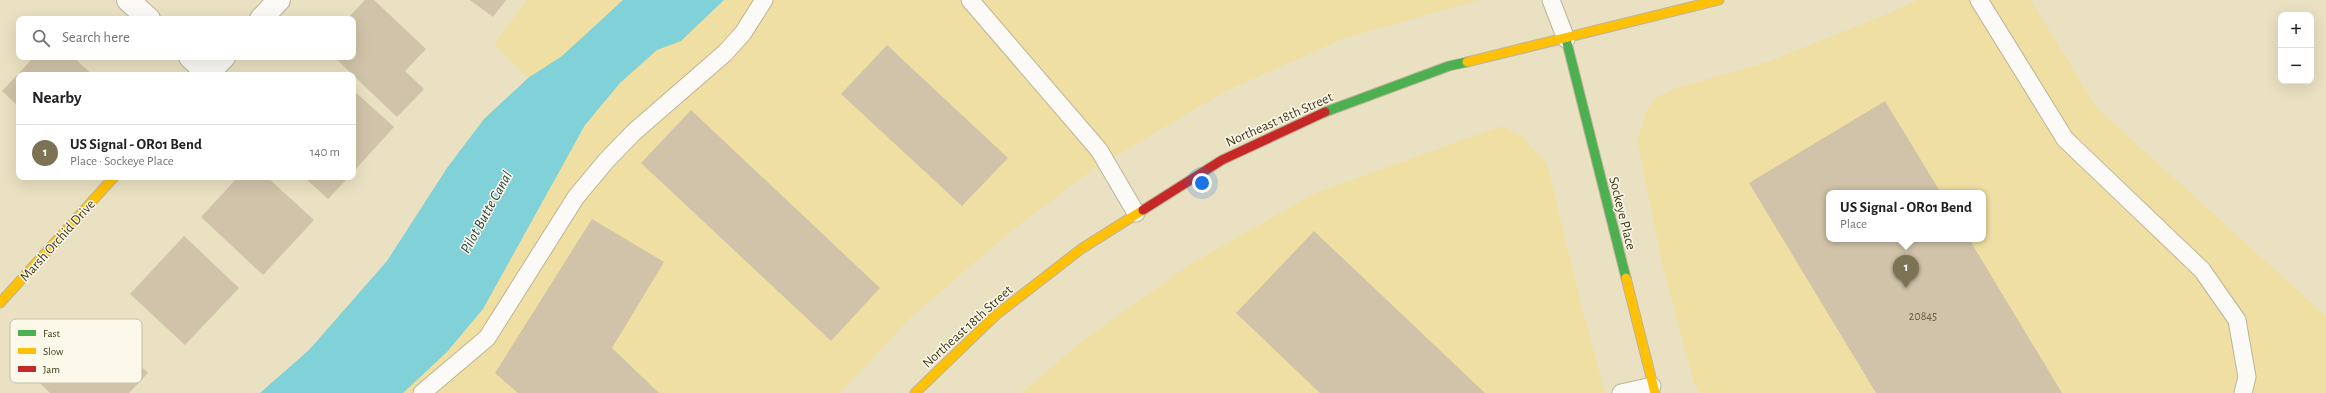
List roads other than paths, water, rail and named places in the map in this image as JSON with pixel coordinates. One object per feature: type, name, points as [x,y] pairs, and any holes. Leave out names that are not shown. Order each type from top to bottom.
[{"type":"street","points":[[128,0],[146,16]]},
{"type":"street","points":[[264,16],[279,0]]},
{"type":"street","name":"Northeast 18th Street","points":[[915,393],[996,315],[1081,249],[1222,160],[1323,113],[1449,66],[1719,0]]},
{"type":"street","name":"Sockeye Place","points":[[1566,38],[1653,390]]},
{"type":"street","points":[[193,60],[205,72]]},
{"type":"street","points":[[209,72],[221,60]]},
{"type":"street","name":"Marsh Orchid Drive","points":[[0,303],[111,180]]},
{"type":"lane","points":[[422,393],[487,338],[573,203],[606,161],[634,132],[725,53],[743,32],[764,0]]},
{"type":"lane","points":[[970,0],[1099,150],[1136,213]]},
{"type":"lane","points":[[1551,0],[1566,38]]},
{"type":"lane","points":[[1979,0],[2065,139],[2202,270],[2237,320],[2247,377],[2243,393]]},
{"type":"lane","points":[[1621,393],[1653,390]]},
{"type":"water","name":"Pilot Butte Canal","points":[[623,0],[724,0],[681,41],[657,50],[620,83],[585,125],[483,309],[447,352],[403,393],[260,393],[309,350],[387,261],[447,168],[484,119],[528,78],[562,56]]},
{"type":"place","name":"US Signal - OR01 Bend","points":[[1906,288]]}]
